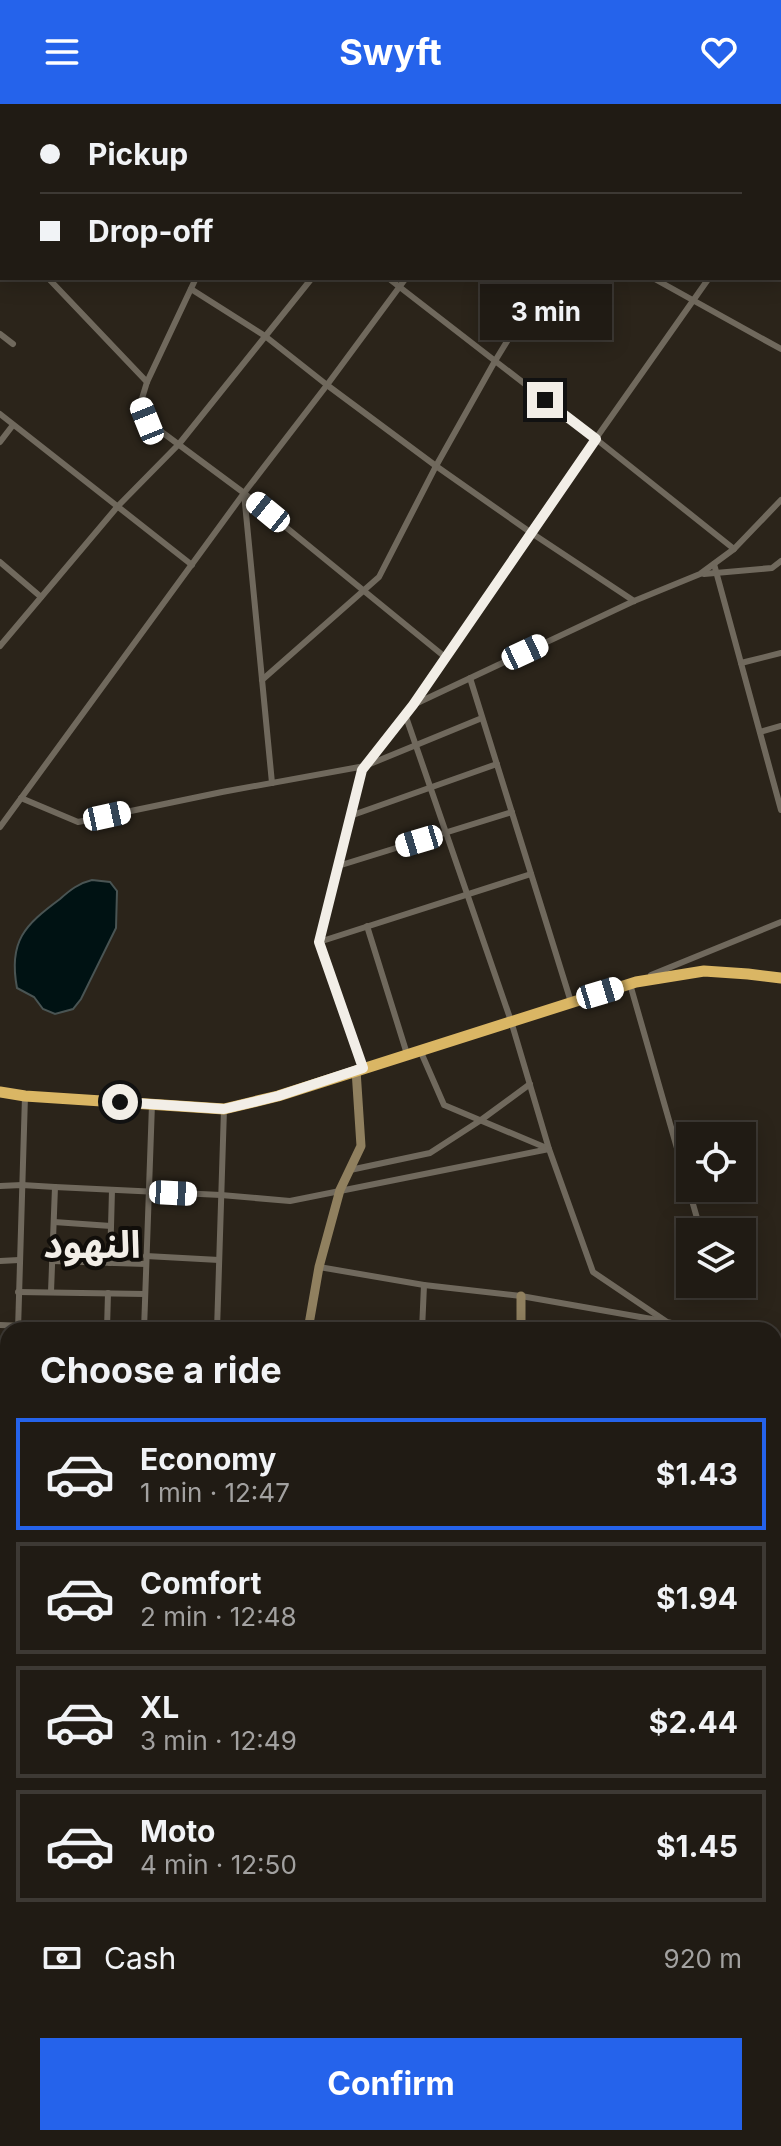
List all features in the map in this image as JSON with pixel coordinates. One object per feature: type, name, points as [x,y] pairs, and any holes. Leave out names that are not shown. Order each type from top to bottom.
[{"type":"highway","points":[[0,1092],[224,1109],[278,1096],[633,983],[704,971],[781,978]]},
{"type":"main road","points":[[309,1322],[319,1267],[340,1190],[361,1146],[359,1069]]},
{"type":"main road","points":[[521,1296],[521,1322]]},
{"type":"street","points":[[50,280],[147,382]]},
{"type":"street","points":[[195,280],[147,382],[140,405],[147,421],[244,493],[445,657]]},
{"type":"street","points":[[0,646],[118,506],[179,444],[310,280]]},
{"type":"street","points":[[390,280],[734,549]]},
{"type":"street","points":[[0,827],[404,280]]},
{"type":"street","points":[[262,680],[379,577],[436,466],[545,280]]},
{"type":"street","points":[[657,280],[781,349]]},
{"type":"street","points":[[359,1069],[319,942],[362,770],[413,705],[530,532],[708,280]]},
{"type":"street","points":[[191,289],[265,336],[436,466],[634,601]]},
{"type":"street","points":[[0,334],[13,344]]},
{"type":"street","points":[[0,414],[192,565]]},
{"type":"street","points":[[0,442],[13,425]]},
{"type":"street","points":[[244,493],[272,783]]},
{"type":"street","points":[[413,705],[634,601],[700,574],[734,549],[781,500]]},
{"type":"street","points":[[700,574],[772,568],[781,561]]},
{"type":"street","points":[[0,562],[41,597]]},
{"type":"street","points":[[714,564],[781,810]]},
{"type":"street","points":[[741,663],[781,653]]},
{"type":"street","points":[[470,678],[571,1002]]},
{"type":"street","points":[[405,714],[511,1021],[549,1149],[593,1272],[667,1322]]},
{"type":"street","points":[[21,798],[78,822],[365,766],[482,718]]},
{"type":"street","points":[[760,732],[781,726]]},
{"type":"street","points":[[350,816],[497,764]]},
{"type":"street","points":[[338,866],[512,812]]},
{"type":"street","points":[[319,942],[531,874]]},
{"type":"street","points":[[697,1218],[633,983],[781,922]]},
{"type":"street","points":[[367,926],[407,1054]]},
{"type":"street","points":[[420,1050],[444,1105],[549,1149]]},
{"type":"street","points":[[350,1170],[430,1153],[530,1084]]},
{"type":"street","points":[[18,1322],[25,1096]]},
{"type":"street","points":[[144,1322],[152,1104]]},
{"type":"street","points":[[217,1322],[224,1109]]},
{"type":"street","points":[[0,1186],[221,1195],[290,1201],[549,1149]]},
{"type":"street","points":[[51,1292],[55,1187]]},
{"type":"street","points":[[110,1263],[112,1190]]},
{"type":"street","points":[[54,1222],[111,1226]]},
{"type":"street","points":[[0,1261],[19,1260]]},
{"type":"street","points":[[52,1261],[219,1260]]},
{"type":"street","points":[[319,1267],[424,1285],[521,1296],[667,1322]]},
{"type":"street","points":[[422,1322],[424,1285]]},
{"type":"street","points":[[18,1292],[145,1294]]},
{"type":"street","points":[[107,1322],[108,1293]]},
{"type":"shaded area","points":[[92,880],[110,882],[117,891],[116,928],[81,999],[73,1009],[55,1014],[43,1009],[34,997],[17,988],[17,946],[37,917],[71,890]]},
{"type":"district","name":"النهود","points":[[92,1245]]},
{"type":"route","points":[[120,1102],[224,1109],[278,1096],[363,1068],[319,942],[362,770],[413,705],[596,439],[545,400]]}]
